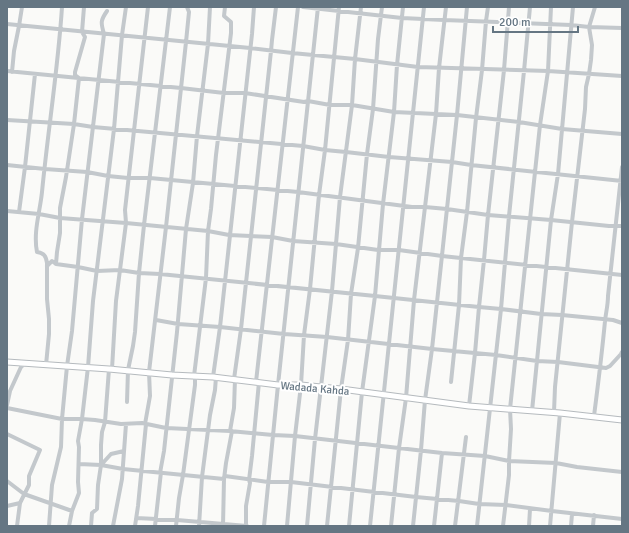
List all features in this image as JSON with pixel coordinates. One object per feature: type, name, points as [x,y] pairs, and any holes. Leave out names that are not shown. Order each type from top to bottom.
[{"type":"main road","name":"Wadada Kahda","points":[[7,362],[214,377],[278,385],[301,385],[468,406],[554,412],[622,420]]},
{"type":"street","points":[[12,72],[14,50],[22,7]]},
{"type":"street","points":[[46,365],[49,326],[47,266],[46,257],[37,252],[36,246],[56,76],[62,7]]},
{"type":"street","points":[[56,264],[56,252],[60,233],[60,208],[74,124],[79,78],[75,72],[85,37],[82,32],[84,7]]},
{"type":"street","points":[[69,526],[72,511],[79,493],[78,441],[88,367],[93,301],[114,129],[122,35],[126,7]]},
{"type":"street","points":[[91,526],[92,513],[97,509],[102,432],[105,422],[116,301],[126,223],[125,210],[128,178],[135,131],[148,7]]},
{"type":"street","points":[[127,402],[128,370],[135,332],[144,225],[170,7]]},
{"type":"street","points":[[135,526],[142,470],[145,424],[150,396],[149,372],[186,42],[189,12],[187,7]]},
{"type":"street","points":[[155,526],[178,324],[186,229],[193,183],[208,44],[210,7]]},
{"type":"street","points":[[176,526],[195,385],[194,376],[206,278],[208,231],[231,33],[231,22],[224,16],[225,7]]},
{"type":"street","points":[[199,524],[202,477],[215,390],[214,377],[254,7]]},
{"type":"street","points":[[224,525],[224,477],[234,408],[235,379],[276,7]]},
{"type":"street","points":[[136,518],[177,520],[199,524],[246,526],[246,506],[250,483],[249,480],[261,332],[298,7]]},
{"type":"street","points":[[303,7],[339,9],[402,18],[622,28]]},
{"type":"street","points":[[307,526],[310,485],[332,291],[340,198],[352,105],[355,59],[361,7]]},
{"type":"street","points":[[327,526],[348,340],[351,294],[358,248],[373,109],[382,7]]},
{"type":"street","points":[[349,526],[362,392],[369,342],[394,112],[403,7]]},
{"type":"street","points":[[370,526],[424,7]]},
{"type":"street","points":[[391,526],[406,398],[414,300],[436,114],[439,68],[446,7]]},
{"type":"street","points":[[413,526],[425,400],[432,349],[457,115],[467,7]]},
{"type":"street","points":[[450,382],[459,305],[461,258],[488,7]]},
{"type":"street","points":[[468,406],[475,353],[492,167],[504,70],[509,7]]},
{"type":"street","points":[[477,526],[501,309],[513,169],[530,7]]},
{"type":"street","points":[[503,526],[509,475],[511,429],[510,409],[540,125],[548,71],[551,7]]},
{"type":"street","points":[[532,411],[540,344],[541,314],[551,220],[558,174],[573,7]]},
{"type":"street","points":[[554,412],[562,315],[583,131],[586,88],[591,60],[592,44],[589,27],[595,7]]},
{"type":"street","points":[[264,526],[318,8]]},
{"type":"street","points":[[287,526],[301,385],[304,335],[330,105],[339,9]]},
{"type":"street","points":[[49,526],[52,485],[61,447],[62,419],[82,219],[104,34],[101,22],[107,11]]},
{"type":"street","points":[[7,24],[145,37],[418,67],[548,71],[622,76]]},
{"type":"street","points":[[7,72],[224,93],[245,93],[330,105],[352,105],[394,112],[457,115],[519,122],[562,129],[622,134]]},
{"type":"street","points":[[18,212],[25,168],[35,74]]},
{"type":"street","points":[[7,123],[7,120],[74,124],[155,133],[303,146],[388,157],[452,162],[621,181]]},
{"type":"street","points":[[7,165],[25,168],[88,172],[128,178],[150,178],[298,192],[383,204],[447,209],[488,215],[622,226]]},
{"type":"street","points":[[594,416],[608,305],[622,167]]},
{"type":"street","points":[[7,211],[39,214],[60,218],[208,231],[229,235],[272,237],[293,241],[336,244],[378,250],[399,250],[622,275]]},
{"type":"street","points":[[47,266],[52,261],[56,264],[97,271],[120,270],[139,273],[206,278],[541,314],[613,320],[622,323]]},
{"type":"street","points":[[156,320],[178,324],[327,337],[496,355],[537,362],[558,362],[600,368],[610,366],[622,352]]},
{"type":"street","points":[[25,363],[21,367],[10,392],[7,406],[62,419],[95,420],[126,424],[139,423],[166,428],[189,428],[295,436],[442,453],[485,456],[509,461],[556,463],[622,472]]},
{"type":"street","points":[[550,526],[560,413]]},
{"type":"street","points":[[113,526],[122,479],[126,424]]},
{"type":"street","points":[[7,434],[40,450],[29,476],[29,485],[20,503],[17,526]]},
{"type":"street","points":[[455,526],[466,437]]},
{"type":"street","points":[[101,465],[111,454],[124,451]]},
{"type":"street","points":[[434,526],[442,453]]},
{"type":"street","points":[[79,464],[101,465],[123,469],[202,477],[224,477],[268,482],[291,482],[331,488],[479,504],[506,505],[622,519]]},
{"type":"street","points":[[7,481],[24,494],[72,511]]},
{"type":"street","points":[[7,506],[20,503]]},
{"type":"street","points":[[529,526],[530,509]]},
{"type":"street","points":[[571,526],[572,514]]},
{"type":"street","points":[[593,526],[594,515]]}]
